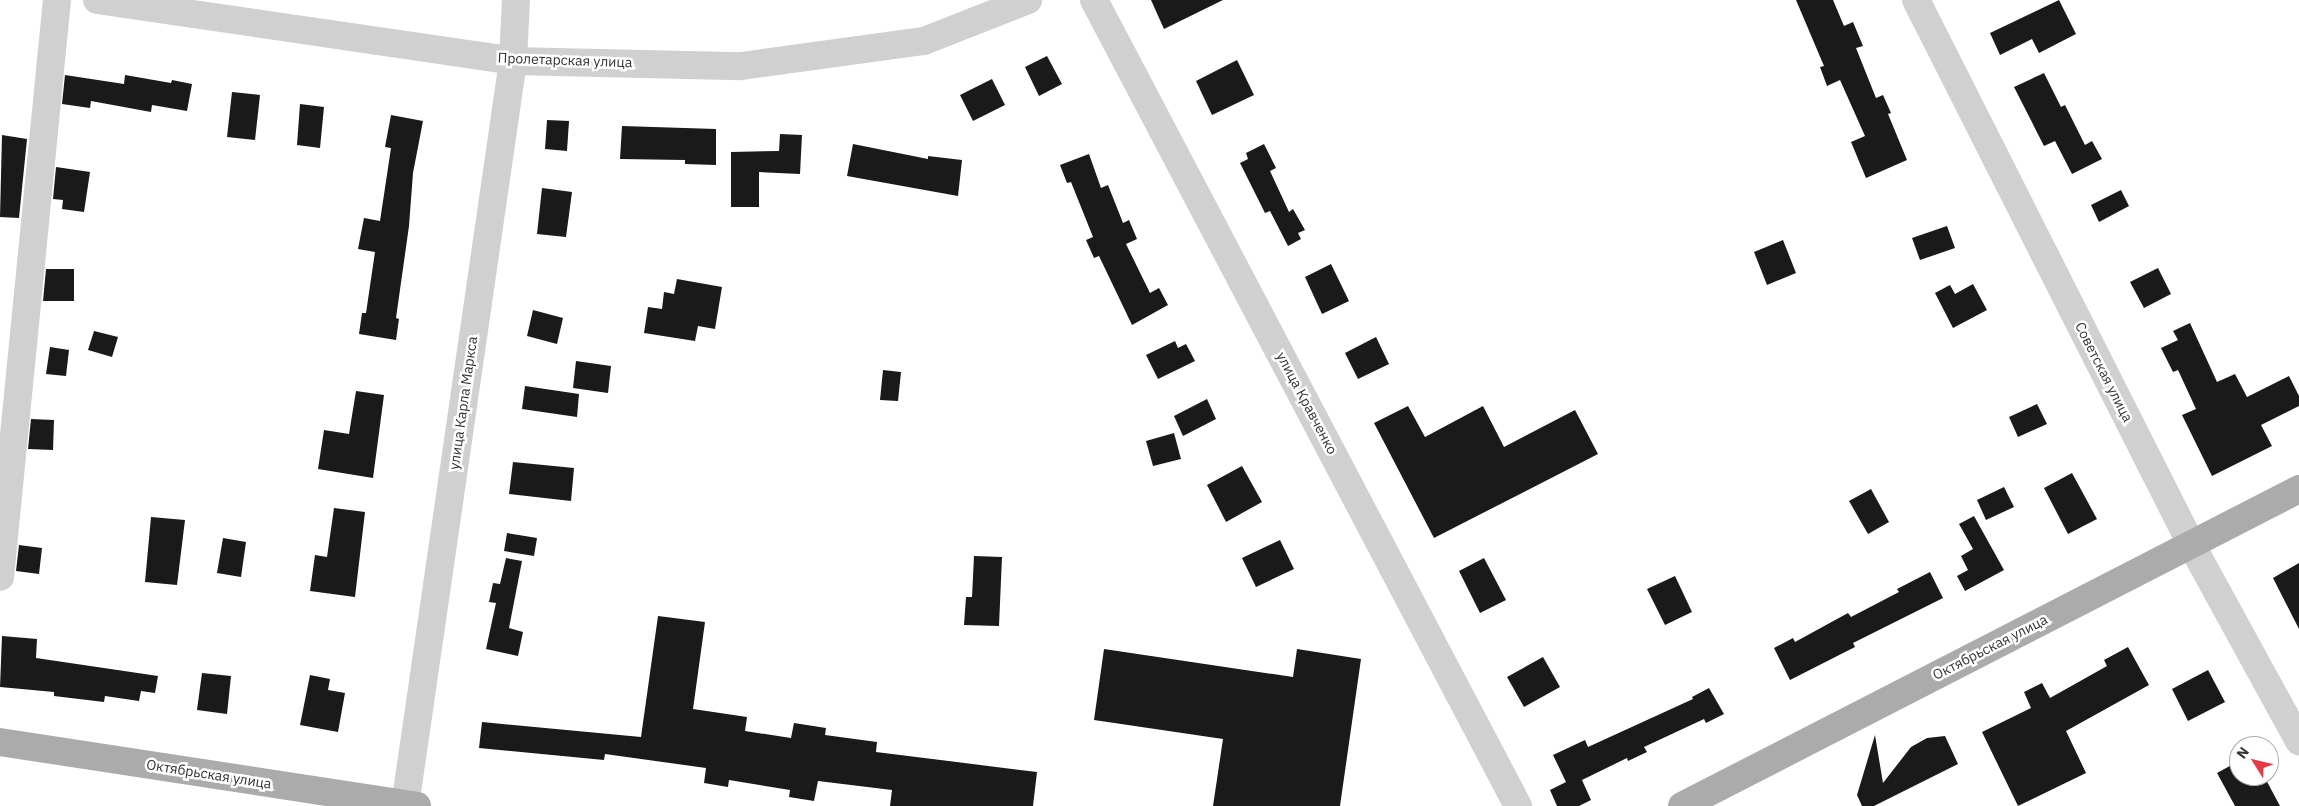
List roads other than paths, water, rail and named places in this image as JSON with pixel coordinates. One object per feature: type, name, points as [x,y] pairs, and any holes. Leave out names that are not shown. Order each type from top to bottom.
[{"type":"main road","name":"Октябрьская улица","points":[[1696,802],[2299,489]]},
{"type":"main road","name":"Октябрьская улица","points":[[0,742],[409,805]]},
{"type":"street","points":[[0,577],[57,0]]},
{"type":"street","name":"Пролетарская улица","points":[[97,0],[513,61],[741,66],[924,41],[1028,0]]},
{"type":"street","name":"улица Карла Маркса","points":[[409,805],[513,61],[516,0]]},
{"type":"street","name":"улица Кравченко","points":[[1094,0],[1518,806]]},
{"type":"street","name":"Советская улица","points":[[1916,0],[2191,544],[2299,741]]}]
